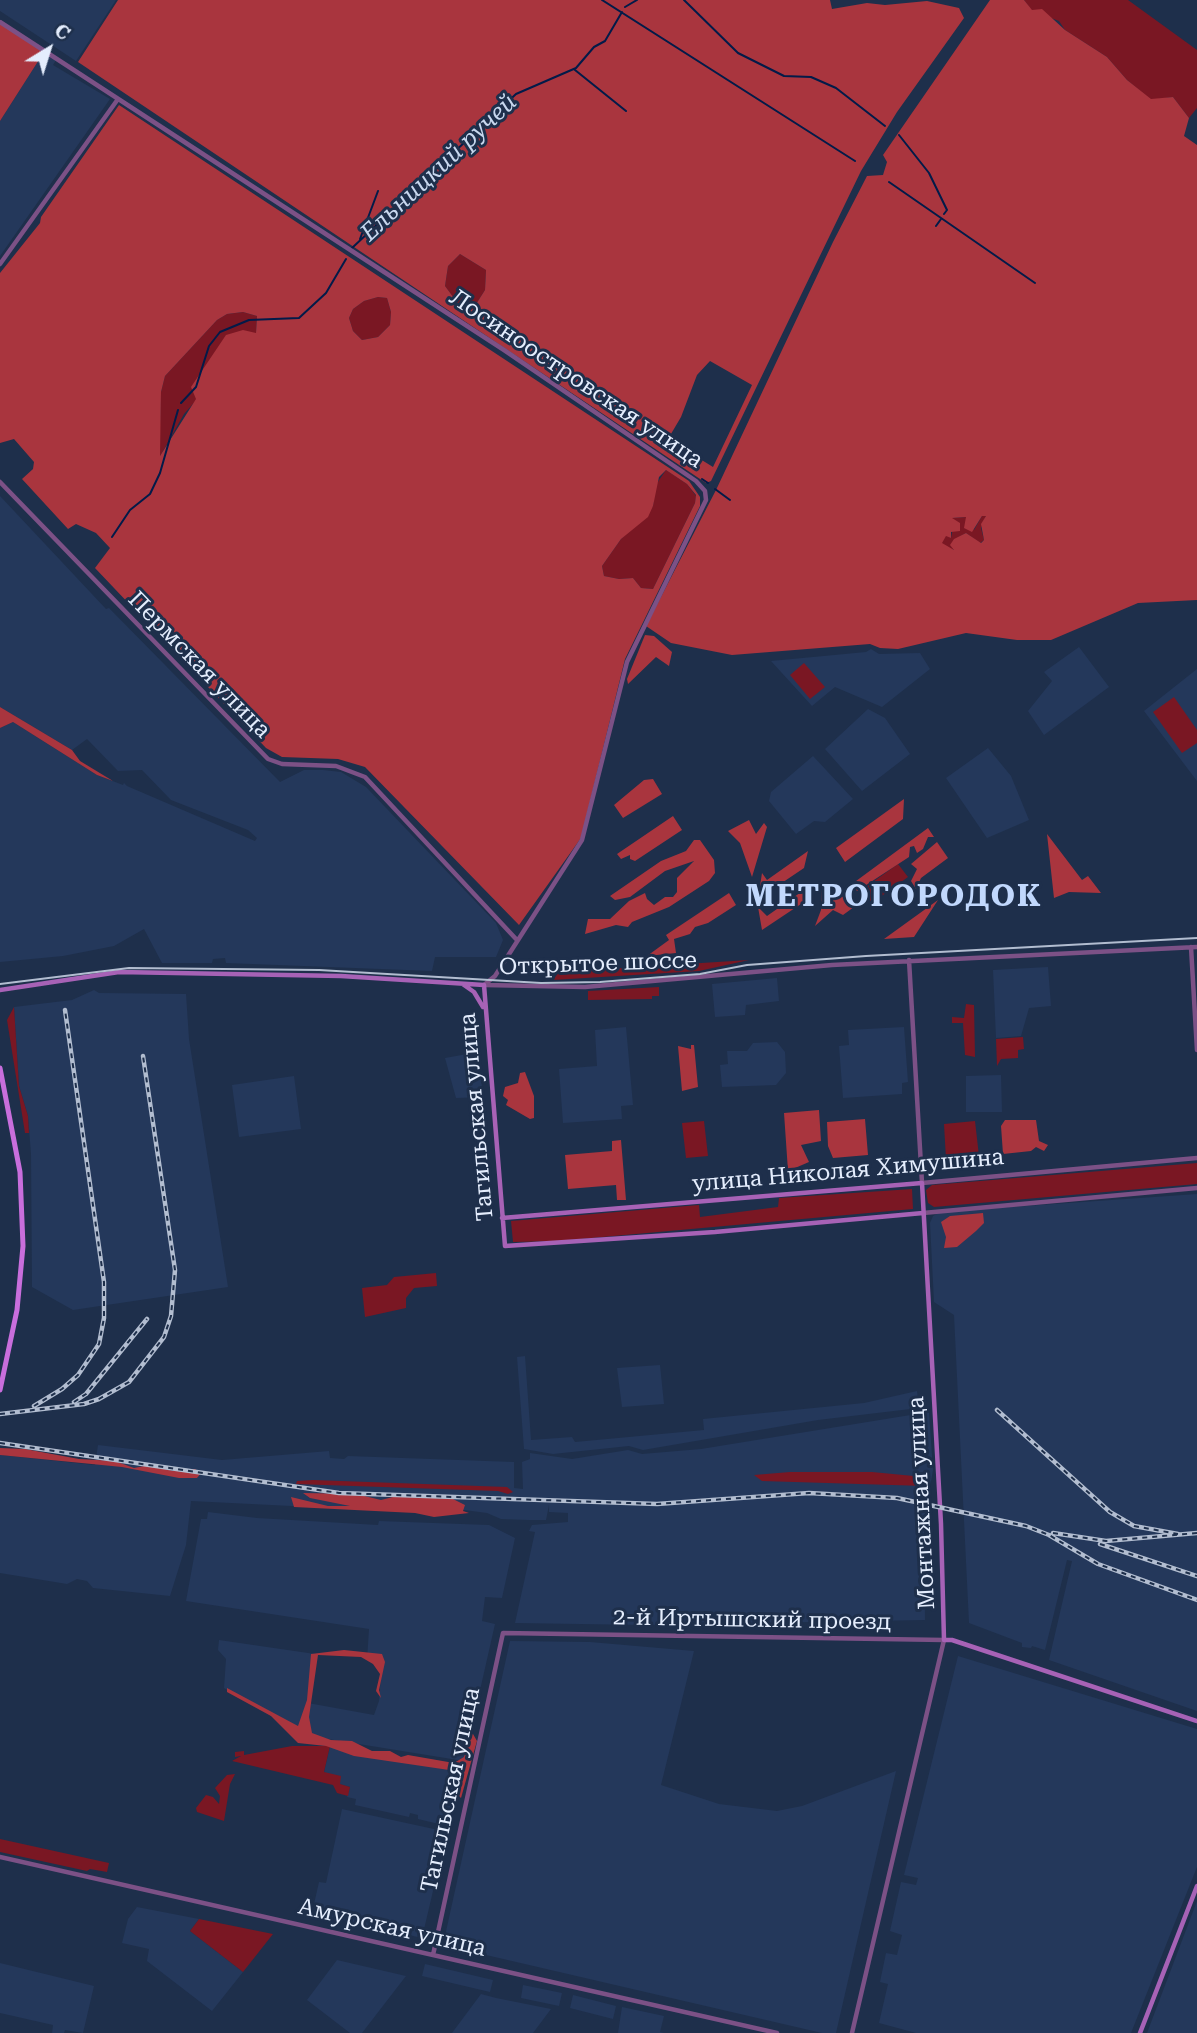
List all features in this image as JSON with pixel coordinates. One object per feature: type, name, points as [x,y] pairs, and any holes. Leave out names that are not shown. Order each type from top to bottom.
[{"type":"main road","name":"Открытое шоссе","points":[[3,990],[120,972],[341,976],[484,985]]},
{"type":"main road","points":[[463,984],[478,996],[485,1011]]},
{"type":"main road","name":"Тагильская улица","points":[[484,985],[505,1246]]},
{"type":"main road","points":[[0,1068],[22,1193],[23,1246],[17,1310],[0,1390]]},
{"type":"main road","name":"Монтажная улица","points":[[922,1183],[943,1571],[944,1640]]},
{"type":"main road","name":"улица Николая Химушина","points":[[502,1218],[922,1183]]},
{"type":"main road","name":"улица Николая Химушина","points":[[505,1246],[711,1233],[923,1213]]},
{"type":"main road","name":"2-й Иртышский проезд","points":[[944,1640],[952,1640],[1197,1721]]},
{"type":"main road","points":[[1140,2033],[1197,1886]]},
{"type":"street","name":"Лосиноостровская улица","points":[[0,22],[503,349],[696,481],[705,491],[706,500],[627,662],[582,840],[516,939],[495,976],[484,985]]},
{"type":"street","points":[[0,264],[118,99]]},
{"type":"street","name":"Пермская улица","points":[[0,482],[268,759],[282,764],[337,766],[365,777],[516,939]]},
{"type":"street","points":[[1194,947],[1197,1051]]},
{"type":"street","name":"Открытое шоссе","points":[[484,985],[585,987],[709,978],[789,967],[1194,947]]},
{"type":"street","name":"Монтажная улица","points":[[909,961],[922,1183]]},
{"type":"street","name":"улица Николая Химушина","points":[[922,1183],[1197,1158]]},
{"type":"street","name":"улица Николая Химушина","points":[[923,1213],[1197,1188]]},
{"type":"street","name":"2-й Иртышский проезд","points":[[503,1633],[944,1640]]},
{"type":"street","name":"Тагильская улица","points":[[433,1955],[503,1633]]},
{"type":"street","name":"Монтажная улица","points":[[852,2033],[944,1640]]},
{"type":"street","name":"Амурская улица","points":[[0,1857],[777,2033]]},
{"type":"shaded area","points":[[0,0],[116,0],[76,61],[0,11]]},
{"type":"shaded area","points":[[118,0],[830,0],[832,9],[867,3],[885,5],[927,1],[959,8],[964,18],[897,112],[861,171],[711,481],[706,483],[78,62]],"holes":[[[460,254],[486,270],[485,290],[473,309],[465,313],[445,286],[448,266]],[[710,361],[752,385],[713,467],[668,439],[681,417],[697,375]]]},
{"type":"shaded area","points":[[990,0],[1024,0],[1032,10],[1042,9],[1065,30],[1107,57],[1127,80],[1151,99],[1173,97],[1189,118],[1184,136],[1197,145],[1197,600],[1138,603],[1051,640],[1017,640],[966,633],[898,649],[880,648],[870,644],[732,655],[671,643],[646,626],[716,490],[867,176],[883,175],[887,162],[883,155]],"holes":[[[982,516],[986,516],[981,524],[984,540],[981,543],[966,533],[954,539],[950,545],[954,550],[942,543],[946,536],[951,538],[951,532],[960,531],[960,523],[952,518],[966,517],[964,528],[972,532]]]},
{"type":"shaded area","points":[[1024,0],[1128,0],[1197,50],[1197,108],[1189,118],[1173,97],[1151,100],[1127,80],[1107,57],[1065,30],[1059,21],[1032,11]]},
{"type":"shaded area","points":[[0,23],[44,52],[0,121]]},
{"type":"shaded area","points":[[44,52],[56,60],[53,65],[110,99],[0,256],[0,121]]},
{"type":"shaded area","points":[[119,105],[689,481],[700,497],[700,506],[625,659],[581,838],[519,925],[365,767],[338,759],[282,757],[266,748],[95,568],[110,548],[96,533],[76,524],[68,529],[22,479],[33,469],[34,462],[14,439],[0,443],[0,273],[40,223],[41,217]],"holes":[[[378,297],[387,298],[391,312],[390,325],[378,337],[362,340],[353,331],[349,318],[353,309],[364,301]],[[243,312],[257,316],[256,333],[243,330],[226,335],[191,387],[196,399],[160,456],[161,392],[165,376],[217,320],[227,314]],[[666,470],[687,484],[696,495],[695,503],[653,589],[641,588],[633,578],[604,576],[602,566],[621,539],[648,517],[659,477]]]},
{"type":"shaded area","points":[[460,254],[486,270],[485,290],[473,309],[465,313],[445,286],[448,266]]},
{"type":"shaded area","points":[[378,297],[387,298],[391,312],[390,325],[378,337],[362,340],[353,331],[349,318],[353,309],[364,301]]},
{"type":"shaded area","points":[[243,312],[257,316],[256,333],[184,414],[159,458],[161,392],[165,376],[217,320],[227,314]]},
{"type":"shaded area","points":[[666,470],[687,484],[696,496],[653,589],[641,588],[633,578],[604,576],[602,566],[621,539],[653,506],[655,486]]},
{"type":"shaded area","points":[[0,496],[106,609],[109,608],[280,782],[304,770],[323,770],[341,772],[366,787],[496,923],[503,940],[496,957],[435,957],[432,971],[226,963],[225,958],[213,959],[212,963],[162,963],[144,929],[114,946],[63,956],[0,962],[0,728],[13,722],[97,775],[123,785],[124,783],[255,841],[257,838],[248,830],[171,800],[142,770],[118,771],[87,739],[72,750],[0,707]]},
{"type":"shaded area","points":[[982,516],[986,516],[981,528],[984,540],[980,543],[966,533],[959,537],[958,550],[949,549],[941,543],[946,535],[951,538],[954,522],[950,519],[966,517],[974,530]]},
{"type":"shaded area","points":[[645,635],[654,636],[672,652],[669,666],[656,657],[628,684],[627,679]]},
{"type":"shaded area","points":[[1079,647],[1109,687],[1044,735],[1028,711],[1052,681],[1044,672]]},
{"type":"shaded area","points":[[871,649],[879,654],[920,653],[930,669],[882,707],[835,687],[812,706],[771,661],[866,652]]},
{"type":"shaded area","points":[[804,663],[825,687],[810,699],[790,675]]},
{"type":"shaded area","points":[[1197,669],[1197,781],[1144,711]]},
{"type":"shaded area","points":[[1174,697],[1197,730],[1197,743],[1182,753],[1153,712]]},
{"type":"shaded area","points":[[0,707],[72,750],[80,761],[113,781],[97,775],[13,722],[0,728]]},
{"type":"shaded area","points":[[868,709],[885,718],[910,754],[862,791],[825,749]]},
{"type":"shaded area","points":[[988,748],[1011,776],[1029,820],[987,838],[946,778]]},
{"type":"shaded area","points":[[813,756],[853,799],[825,822],[814,821],[796,834],[769,801],[771,792]]},
{"type":"shaded area","points":[[653,779],[662,794],[623,818],[614,805],[644,780]]},
{"type":"shaded area","points":[[904,799],[903,819],[845,862],[836,848]]},
{"type":"shaded area","points":[[673,816],[682,830],[635,861],[630,859],[630,855],[621,859],[617,854]]},
{"type":"shaded area","points":[[749,820],[756,834],[764,823],[767,827],[752,877],[740,843],[728,831]]},
{"type":"shaded area","points":[[928,828],[934,837],[928,837],[923,849],[917,853],[914,846],[910,847],[909,857],[857,891],[852,884]]},
{"type":"shaded area","points":[[1047,834],[1082,880],[1088,876],[1101,893],[1069,892],[1054,898]]},
{"type":"shaded area","points":[[694,840],[700,840],[714,860],[715,873],[709,881],[669,907],[632,922],[628,927],[616,925],[585,934],[588,919],[610,919],[629,901],[645,893],[654,905],[665,897],[673,897],[677,892],[677,878],[694,861],[665,871],[630,897],[615,900],[610,896],[661,861],[686,851]]},
{"type":"shaded area","points":[[937,842],[948,858],[921,878],[916,889],[911,881],[917,869],[911,864]]},
{"type":"shaded area","points":[[808,851],[804,868],[758,899],[762,873],[767,880]]},
{"type":"shaded area","points":[[898,864],[908,877],[872,903],[863,889]]},
{"type":"shaded area","points":[[814,883],[816,885],[801,904],[762,930],[758,907],[767,916]]},
{"type":"shaded area","points":[[827,883],[854,907],[843,915],[833,910],[815,926],[821,910],[822,887]]},
{"type":"shaded area","points":[[729,893],[736,905],[708,923],[695,927],[690,934],[674,939],[676,953],[647,956],[669,940],[666,935]]},
{"type":"shaded area","points":[[938,900],[914,937],[884,939]]},
{"type":"shaded area","points":[[749,960],[699,971],[553,980],[559,972]]},
{"type":"shaded area","points":[[1048,967],[1051,1006],[1029,1008],[1021,1036],[996,1038],[993,970]]},
{"type":"shaded area","points":[[777,978],[779,1001],[746,1005],[745,1015],[715,1017],[712,984]]},
{"type":"shaded area","points":[[659,987],[659,996],[652,996],[652,999],[588,1000],[588,991]]},
{"type":"shaded area","points":[[94,990],[99,993],[186,994],[189,1039],[228,1287],[73,1310],[32,1287],[31,1154],[28,1116],[19,1086],[14,1007],[72,1000]]},
{"type":"shaded area","points":[[966,1004],[974,1005],[975,1057],[965,1055],[963,1023],[952,1023],[952,1017],[964,1018]]},
{"type":"shaded area","points":[[14,1007],[19,1086],[28,1116],[29,1133],[25,1133],[7,1020]]},
{"type":"shaded area","points":[[626,1027],[633,1105],[621,1106],[622,1119],[563,1123],[559,1069],[597,1066],[595,1030]]},
{"type":"shaded area","points":[[904,1027],[908,1082],[902,1083],[902,1094],[843,1098],[839,1046],[849,1045],[848,1030]]},
{"type":"shaded area","points":[[1023,1037],[1024,1049],[1018,1050],[1018,1058],[1001,1059],[997,1066],[996,1039]]},
{"type":"shaded area","points":[[777,1042],[785,1052],[786,1073],[776,1085],[722,1087],[720,1065],[728,1064],[727,1051],[747,1051],[753,1043]]},
{"type":"shaded area","points":[[691,1045],[694,1045],[698,1087],[682,1091],[678,1046],[691,1049]]},
{"type":"shaded area","points":[[478,1052],[483,1097],[456,1098],[445,1058]]},
{"type":"shaded area","points":[[525,1072],[534,1096],[534,1118],[530,1119],[506,1105],[508,1100],[503,1096],[505,1087],[518,1083],[520,1073]]},
{"type":"shaded area","points":[[1001,1075],[1002,1112],[966,1112],[966,1076]]},
{"type":"shaded area","points":[[294,1076],[301,1129],[239,1137],[232,1085]]},
{"type":"shaded area","points":[[819,1110],[821,1141],[801,1145],[809,1162],[788,1171],[784,1113]]},
{"type":"shaded area","points":[[865,1119],[868,1155],[833,1158],[828,1146],[827,1122]]},
{"type":"shaded area","points":[[1005,1120],[1036,1120],[1039,1141],[1048,1145],[1044,1151],[1036,1147],[1031,1151],[1003,1154],[1001,1126]]},
{"type":"shaded area","points":[[704,1121],[708,1156],[686,1158],[682,1123]]},
{"type":"shaded area","points":[[975,1121],[979,1156],[946,1159],[944,1124]]},
{"type":"shaded area","points":[[621,1140],[626,1200],[617,1200],[616,1185],[568,1189],[565,1155],[612,1151],[612,1141]]},
{"type":"shaded area","points":[[1197,1163],[1197,1184],[934,1207],[928,1203],[926,1190],[932,1185]]},
{"type":"shaded area","points":[[912,1189],[913,1209],[558,1241],[513,1242],[511,1221],[699,1205],[700,1217],[778,1207],[779,1198]]},
{"type":"shaded area","points":[[1197,1194],[1197,1711],[1049,1660],[1072,1561],[1067,1560],[1045,1650],[1032,1646],[1022,1647],[1022,1643],[969,1623],[954,1315],[934,1302],[930,1223],[933,1216],[940,1212]]},
{"type":"shaded area","points":[[983,1213],[984,1223],[976,1231],[957,1247],[944,1248],[946,1237],[941,1222],[950,1216]]},
{"type":"shaded area","points":[[436,1273],[437,1286],[414,1288],[406,1298],[406,1308],[365,1317],[362,1288],[387,1285],[394,1277]]},
{"type":"shaded area","points":[[525,1356],[531,1440],[572,1437],[575,1442],[704,1430],[703,1419],[864,1403],[917,1391],[919,1408],[818,1420],[643,1450],[629,1446],[553,1454],[524,1449],[517,1357]]},
{"type":"shaded area","points":[[660,1365],[664,1404],[622,1407],[617,1368]]},
{"type":"shaded area","points":[[929,1412],[933,1470],[924,1522],[925,1620],[644,1625],[515,1623],[535,1532],[529,1531],[532,1525],[568,1522],[568,1513],[549,1512],[549,1505],[546,1520],[529,1520],[501,1519],[487,1513],[457,1509],[452,1514],[191,1501],[186,1545],[170,1596],[93,1588],[87,1581],[77,1579],[67,1584],[0,1573],[0,1455],[95,1465],[98,1445],[222,1460],[329,1451],[330,1458],[344,1459],[348,1456],[514,1462],[514,1488],[523,1489],[522,1462],[530,1459],[530,1453],[572,1459],[628,1450],[642,1454],[701,1449]]},
{"type":"shaded area","points":[[0,1448],[115,1461],[134,1468],[150,1465],[173,1471],[195,1469],[201,1473],[197,1478],[179,1478],[122,1467],[0,1455]]},
{"type":"shaded area","points":[[872,1472],[924,1477],[925,1486],[762,1481],[754,1475]]},
{"type":"shaded area","points":[[297,1481],[507,1487],[513,1492],[508,1494],[498,1491],[296,1484]]},
{"type":"shaded area","points":[[303,1493],[356,1494],[381,1500],[397,1496],[453,1499],[465,1505],[463,1511],[469,1513],[434,1517],[415,1513],[294,1507],[291,1497],[328,1506],[350,1506],[310,1498]]},
{"type":"shaded area","points":[[208,1512],[257,1518],[378,1525],[379,1521],[489,1525],[515,1538],[502,1598],[485,1597],[482,1621],[495,1624],[464,1761],[303,1735],[224,1688],[226,1659],[218,1650],[219,1640],[315,1654],[308,1703],[374,1715],[379,1701],[382,1661],[367,1660],[369,1629],[186,1601],[201,1519],[207,1519]]},
{"type":"shaded area","points":[[510,1641],[590,1642],[694,1651],[661,1785],[719,1804],[777,1811],[802,1806],[896,1771],[836,2033],[822,2033],[443,1945]]},
{"type":"shaded area","points":[[344,1650],[382,1654],[385,1662],[379,1690],[381,1698],[376,1691],[380,1674],[373,1664],[361,1657],[318,1655],[309,1717],[312,1733],[331,1740],[352,1741],[372,1751],[390,1751],[401,1757],[408,1755],[454,1763],[464,1757],[469,1735],[473,1734],[477,1741],[461,1798],[458,1795],[459,1777],[449,1770],[354,1756],[326,1746],[298,1743],[271,1716],[227,1692],[227,1688],[298,1726],[307,1700],[311,1654]]},
{"type":"shaded area","points":[[958,1656],[1197,1729],[1197,1867],[1131,2033],[916,2033],[879,2023],[888,1984],[880,1982],[886,1953],[897,1955],[902,1935],[890,1931],[901,1882],[916,1885],[918,1878],[904,1875]]},
{"type":"shaded area","points":[[292,1746],[330,1746],[324,1772],[341,1776],[340,1784],[350,1787],[348,1796],[337,1793],[333,1785],[232,1761],[241,1756],[235,1757],[235,1752],[244,1751],[244,1755]]},
{"type":"shaded area","points":[[330,1746],[462,1768],[447,1826],[418,1819],[418,1815],[410,1813],[409,1817],[355,1805],[356,1799],[347,1797],[350,1787],[339,1784],[324,1772]]},
{"type":"shaded area","points":[[235,1774],[230,1784],[224,1821],[197,1812],[196,1808],[206,1795],[213,1797],[219,1804],[220,1796],[215,1788],[227,1775]]},
{"type":"shaded area","points":[[342,1809],[443,1831],[438,1853],[435,1853],[433,1859],[440,1861],[422,1938],[312,1913],[319,1882],[326,1883]]},
{"type":"shaded area","points":[[0,1839],[109,1863],[107,1872],[90,1869],[87,1871],[0,1852]]},
{"type":"shaded area","points":[[1197,1901],[1197,2033],[1147,2033]]},
{"type":"shaded area","points":[[137,1907],[199,1919],[190,1931],[243,1972],[212,2011],[147,1961],[149,1949],[122,1943],[128,1919]]},
{"type":"shaded area","points":[[199,1919],[273,1934],[243,1972],[190,1931]]},
{"type":"shaded area","points":[[337,1960],[406,1976],[362,2033],[350,2033],[307,2000]]},
{"type":"shaded area","points":[[0,1963],[94,1986],[83,2033],[65,2030],[64,2033],[52,2033],[53,2025],[0,2013]]},
{"type":"shaded area","points":[[425,1964],[493,1980],[490,1992],[422,1976]]},
{"type":"shaded area","points":[[523,1985],[562,1993],[559,2006],[521,1998]]},
{"type":"shaded area","points":[[481,1994],[551,2009],[533,2033],[452,2033]]},
{"type":"shaded area","points":[[573,1995],[616,2006],[613,2019],[570,2008]]},
{"type":"shaded area","points":[[622,2007],[664,2016],[660,2032],[664,2033],[618,2033]]},
{"type":"waterway","points":[[602,0],[855,161]]},
{"type":"waterway","name":"Ельницкий ручей","points":[[625,7],[637,0]]},
{"type":"waterway","points":[[684,0],[738,53],[784,76],[811,77],[836,88],[885,126]]},
{"type":"waterway","name":"Ельницкий ручей","points":[[352,248],[516,94],[576,68],[594,47],[605,41],[622,12]]},
{"type":"waterway","points":[[575,70],[626,111]]},
{"type":"waterway","points":[[899,135],[929,173],[947,210],[944,214]]},
{"type":"waterway","points":[[889,182],[1035,283]]},
{"type":"waterway","points":[[360,239],[378,191]]},
{"type":"waterway","points":[[936,226],[941,219]]},
{"type":"waterway","name":"Ельницкий ручей","points":[[181,403],[196,387],[209,346],[220,332],[249,320],[299,318],[326,293],[346,259]]},
{"type":"waterway","name":"Ельницкий ручей","points":[[112,537],[130,510],[150,494],[160,473],[178,410]]},
{"type":"waterway","points":[[702,479],[708,483]]},
{"type":"waterway","points":[[715,489],[730,500]]},
{"type":"tram line","points":[[0,984],[129,968],[319,970],[541,983],[600,982],[700,974],[747,965],[866,956],[1197,938]]},
{"type":"railway","points":[[34,1406],[62,1389],[78,1375],[99,1344],[104,1318],[104,1282],[65,1010]]},
{"type":"railway","points":[[0,1414],[84,1404],[99,1399],[129,1382],[164,1337],[171,1316],[175,1270],[143,1056]]},
{"type":"railway","points":[[74,1402],[86,1394],[147,1319]]},
{"type":"railway","points":[[997,1410],[1110,1512],[1134,1526],[1178,1534]]},
{"type":"railway","points":[[0,1443],[339,1493],[657,1504],[809,1493],[897,1498],[1026,1526],[1049,1535],[1098,1564],[1197,1600]]},
{"type":"railway","points":[[1053,1533],[1106,1541],[1197,1533]]},
{"type":"railway","points":[[1100,1544],[1197,1576]]},
{"type":"district","name":"МЕТРОГОРОДОК","points":[[894,897]]}]
